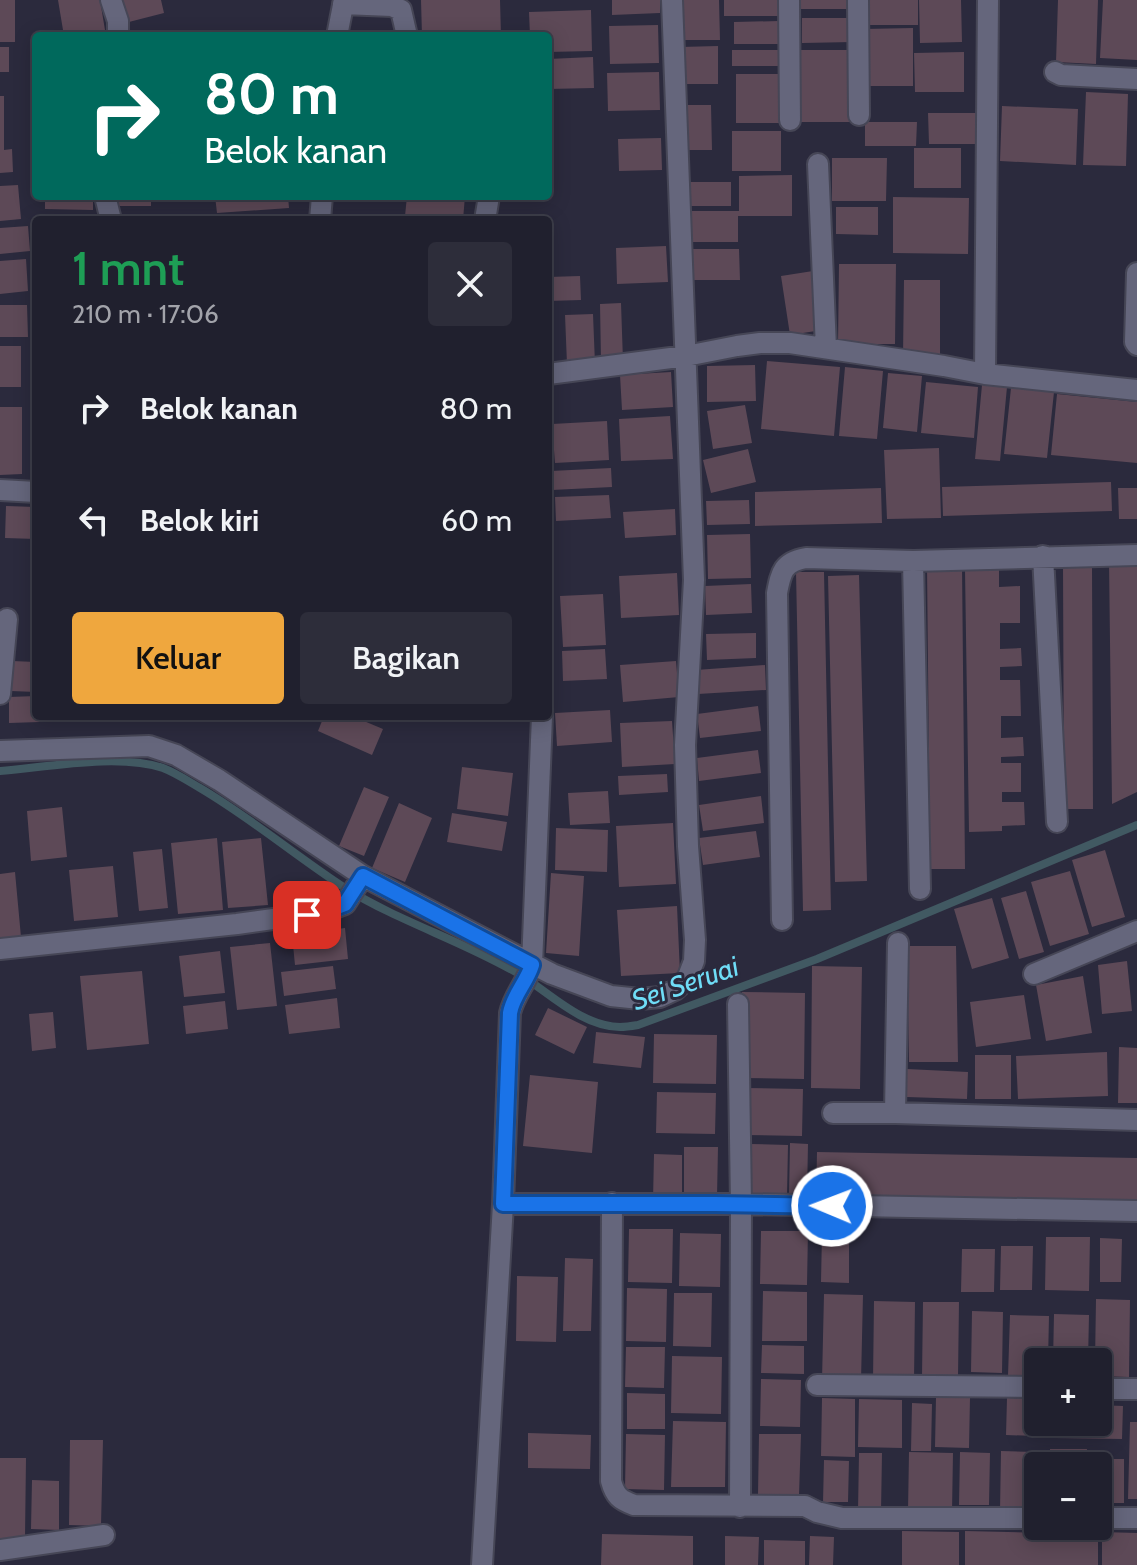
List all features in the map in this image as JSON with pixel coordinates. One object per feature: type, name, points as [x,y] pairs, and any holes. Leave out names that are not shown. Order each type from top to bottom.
[{"type":"street","points":[[111,0],[118,32]]},
{"type":"street","points":[[0,751],[149,746],[176,755],[219,780],[360,881],[527,976],[579,985],[611,996],[640,999],[660,997],[675,990],[687,979],[694,961],[685,745],[694,580],[672,0]]},
{"type":"street","points":[[789,0],[790,120]]},
{"type":"street","points":[[858,0],[859,115]]},
{"type":"street","points":[[985,374],[988,0]]},
{"type":"street","points":[[338,32],[344,2],[392,6],[401,10],[406,32]]},
{"type":"street","points":[[1055,72],[1061,75],[1137,79]]},
{"type":"street","points":[[818,164],[826,348]]},
{"type":"street","points":[[1137,273],[1137,345]]},
{"type":"street","points":[[552,373],[760,343],[790,343],[985,374],[1137,390]]},
{"type":"street","points":[[0,490],[32,492]]},
{"type":"street","points":[[782,920],[777,593],[785,566],[806,558],[913,561],[1137,555]]},
{"type":"street","points":[[1043,556],[1057,822]]},
{"type":"street","points":[[913,561],[920,889]]},
{"type":"street","points":[[0,694],[7,619]]},
{"type":"street","points":[[482,1565],[503,1204],[510,1013],[512,1002],[527,976],[542,720]]},
{"type":"street","points":[[0,949],[324,912],[345,904],[360,881]]},
{"type":"street","points":[[1034,974],[1137,931]]},
{"type":"street","points":[[895,1113],[898,943]]},
{"type":"street","points":[[738,1004],[740,1507]]},
{"type":"street","points":[[833,1113],[1137,1120]]},
{"type":"street","points":[[612,1203],[611,1481],[614,1493],[621,1501],[634,1505],[805,1506],[842,1518],[1024,1518]]},
{"type":"street","points":[[503,1204],[741,1204],[1137,1211]]},
{"type":"street","points":[[817,1385],[1024,1387]]},
{"type":"street","points":[[1112,1389],[1137,1389]]},
{"type":"street","points":[[1112,1518],[1137,1518]]},
{"type":"street","points":[[0,1550],[104,1535]]},
{"type":"building","points":[[0,0],[15,0],[15,42],[0,42]]},
{"type":"building","points":[[58,0],[100,0],[105,32],[63,32]]},
{"type":"building","points":[[119,0],[161,0],[164,13],[125,23]]},
{"type":"building","points":[[421,0],[500,0],[501,32],[422,32]]},
{"type":"building","points":[[612,0],[660,0],[660,13],[612,15]]},
{"type":"building","points":[[681,0],[719,0],[720,40],[682,40]]},
{"type":"building","points":[[724,0],[780,0],[780,16],[724,16]]},
{"type":"building","points":[[798,0],[849,0],[849,9],[798,9]]},
{"type":"building","points":[[861,0],[918,0],[918,25],[861,25]]},
{"type":"building","points":[[919,0],[961,0],[962,42],[920,43]]},
{"type":"building","points":[[1058,0],[1098,0],[1096,64],[1056,62]]},
{"type":"building","points":[[1103,0],[1137,0],[1137,60],[1100,58]]},
{"type":"building","points":[[591,10],[592,51],[552,52],[552,32],[530,32],[529,12]]},
{"type":"building","points":[[802,18],[853,18],[853,42],[802,43]]},
{"type":"building","points":[[779,21],[780,44],[734,44],[734,22]]},
{"type":"building","points":[[658,25],[659,63],[610,64],[609,26]]},
{"type":"building","points":[[913,28],[913,86],[864,86],[864,29]]},
{"type":"building","points":[[718,46],[718,84],[680,84],[680,47]]},
{"type":"building","points":[[0,47],[9,47],[9,72],[0,72]]},
{"type":"building","points":[[732,50],[780,50],[780,66],[732,66]]},
{"type":"building","points":[[800,50],[853,50],[853,122],[800,122]]},
{"type":"building","points":[[964,52],[964,92],[915,92],[914,53]]},
{"type":"building","points":[[593,57],[594,88],[552,89],[552,59]]},
{"type":"building","points":[[659,72],[660,110],[608,111],[607,73]]},
{"type":"building","points":[[736,74],[783,74],[783,123],[736,123]]},
{"type":"building","points":[[552,92],[554,152],[552,152]]},
{"type":"building","points":[[1086,92],[1128,94],[1126,166],[1083,165]]},
{"type":"building","points":[[0,96],[4,96],[4,150],[12,149],[13,172],[0,173]]},
{"type":"building","points":[[679,105],[711,105],[712,150],[680,150]]},
{"type":"building","points":[[1002,106],[1078,109],[1076,165],[1000,161]]},
{"type":"building","points":[[928,113],[976,113],[976,144],[929,144]]},
{"type":"building","points":[[865,122],[917,122],[916,146],[865,146]]},
{"type":"building","points":[[732,131],[781,131],[781,171],[732,171]]},
{"type":"building","points":[[661,138],[662,170],[619,171],[618,139]]},
{"type":"building","points":[[914,148],[961,148],[961,188],[914,188]]},
{"type":"building","points":[[832,158],[887,158],[886,201],[832,201]]},
{"type":"building","points":[[792,175],[792,216],[738,216],[738,242],[687,242],[687,211],[739,211],[739,176]]},
{"type":"building","points":[[687,182],[731,182],[731,206],[687,206]]},
{"type":"building","points":[[18,185],[21,219],[0,221],[0,186]]},
{"type":"building","points":[[893,197],[969,198],[968,254],[893,253]]},
{"type":"building","points":[[45,200],[93,200],[93,210],[45,209]]},
{"type":"building","points":[[114,200],[151,200],[151,206],[114,206]]},
{"type":"building","points":[[215,200],[288,200],[289,208],[217,213]]},
{"type":"building","points":[[407,200],[465,200],[463,216],[405,216]]},
{"type":"building","points":[[836,207],[878,207],[878,235],[836,234]]},
{"type":"building","points":[[28,226],[30,251],[0,254],[0,228]]},
{"type":"building","points":[[666,246],[668,282],[617,284],[616,248]]},
{"type":"building","points":[[688,249],[739,249],[740,280],[689,280]]},
{"type":"building","points":[[26,259],[28,291],[0,294],[0,261]]},
{"type":"building","points":[[839,264],[896,264],[895,344],[838,344]]},
{"type":"building","points":[[813,271],[822,330],[790,335],[781,276]]},
{"type":"building","points":[[580,276],[581,300],[552,301],[552,277]]},
{"type":"building","points":[[904,280],[940,280],[940,356],[903,355]]},
{"type":"building","points":[[621,303],[623,361],[601,361],[600,304]]},
{"type":"building","points":[[0,305],[27,305],[28,337],[0,337]]},
{"type":"building","points":[[593,314],[595,364],[567,364],[565,315]]},
{"type":"building","points":[[0,346],[21,346],[21,387],[0,387]]},
{"type":"building","points":[[767,361],[840,367],[834,436],[761,429]]},
{"type":"building","points":[[755,365],[756,401],[707,402],[707,366]]},
{"type":"building","points":[[845,367],[883,371],[877,439],[839,436]]},
{"type":"building","points":[[671,372],[673,407],[622,410],[620,375]]},
{"type":"building","points":[[888,373],[922,376],[917,432],[883,428]]},
{"type":"building","points":[[926,382],[978,387],[974,438],[921,433]]},
{"type":"building","points":[[982,385],[1007,387],[1000,461],[975,459]]},
{"type":"building","points":[[1011,388],[1054,392],[1047,458],[1004,454]]},
{"type":"building","points":[[1057,394],[1137,402],[1137,463],[1051,455]]},
{"type":"building","points":[[745,405],[752,443],[713,449],[707,411]]},
{"type":"building","points":[[0,407],[22,407],[22,474],[0,475]]},
{"type":"building","points":[[670,416],[673,459],[621,461],[619,419]]},
{"type":"building","points":[[607,421],[609,460],[555,463],[552,424]]},
{"type":"building","points":[[939,448],[941,518],[887,519],[884,450]]},
{"type":"building","points":[[748,449],[756,482],[711,493],[703,460]]},
{"type":"building","points":[[611,468],[612,487],[552,490],[552,471]]},
{"type":"building","points":[[1111,482],[1112,511],[943,516],[942,487]]},
{"type":"building","points":[[881,488],[882,523],[755,526],[755,492]]},
{"type":"building","points":[[1118,488],[1137,488],[1137,519],[1119,519]]},
{"type":"building","points":[[609,495],[611,518],[556,521],[555,497]]},
{"type":"building","points":[[749,500],[750,524],[707,525],[706,501]]},
{"type":"building","points":[[6,506],[32,507],[32,539],[5,538]]},
{"type":"building","points":[[675,509],[676,535],[625,538],[623,512]]},
{"type":"building","points":[[750,534],[751,578],[708,579],[707,535]]},
{"type":"building","points":[[1109,561],[1137,561],[1137,792],[1112,804]]},
{"type":"building","points":[[962,564],[965,869],[930,869],[927,565]]},
{"type":"building","points":[[1092,565],[1093,809],[1064,809],[1063,566]]},
{"type":"building","points":[[965,570],[999,570],[999,587],[1020,586],[1020,623],[1000,623],[1000,649],[1021,648],[1022,666],[1000,667],[1000,680],[1020,680],[1021,716],[1001,716],[1001,738],[1023,737],[1024,756],[1001,757],[1001,763],[1021,763],[1021,792],[1002,792],[1002,802],[1024,802],[1025,825],[1002,826],[1002,831],[969,832]]},
{"type":"building","points":[[796,572],[824,572],[831,910],[803,911]]},
{"type":"building","points":[[677,573],[679,615],[621,618],[619,576]]},
{"type":"building","points":[[859,575],[867,881],[835,882],[828,576]]},
{"type":"building","points":[[751,584],[752,613],[706,615],[705,586]]},
{"type":"building","points":[[603,594],[606,645],[563,647],[560,596]]},
{"type":"building","points":[[756,633],[756,658],[707,660],[706,634]]},
{"type":"building","points":[[605,649],[607,679],[563,681],[562,651]]},
{"type":"building","points":[[12,661],[32,662],[32,692],[11,691]]},
{"type":"building","points":[[676,661],[679,697],[623,702],[620,665]]},
{"type":"building","points":[[765,665],[766,690],[698,694],[696,670]]},
{"type":"building","points":[[32,696],[32,720],[70,721],[9,723],[9,697]]},
{"type":"building","points":[[758,706],[761,731],[700,738],[697,714]]},
{"type":"building","points":[[610,710],[612,742],[557,746],[555,713]]},
{"type":"building","points":[[322,720],[362,720],[383,729],[372,755],[318,731]]},
{"type":"building","points":[[672,721],[675,764],[622,767],[620,723]]},
{"type":"building","points":[[758,750],[761,773],[699,781],[697,758]]},
{"type":"building","points":[[462,767],[513,773],[508,816],[457,809]]},
{"type":"building","points":[[667,774],[668,792],[619,795],[618,776]]},
{"type":"building","points":[[364,787],[389,797],[364,856],[339,846]]},
{"type":"building","points":[[608,791],[610,823],[570,825],[568,793]]},
{"type":"building","points":[[761,796],[764,823],[703,831],[699,805]]},
{"type":"building","points":[[399,803],[432,818],[405,882],[372,868]]},
{"type":"building","points":[[62,807],[67,857],[31,861],[27,811]]},
{"type":"building","points":[[452,813],[507,822],[502,851],[447,842]]},
{"type":"building","points":[[673,823],[676,884],[619,887],[616,826]]},
{"type":"building","points":[[556,828],[608,830],[607,872],[555,870]]},
{"type":"building","points":[[756,831],[760,857],[703,865],[699,838]]},
{"type":"building","points":[[217,838],[223,910],[178,914],[171,843]]},
{"type":"building","points":[[261,838],[268,905],[228,908],[222,842]]},
{"type":"building","points":[[162,849],[168,908],[139,911],[133,852]]},
{"type":"building","points":[[1105,850],[1125,917],[1092,927],[1072,860]]},
{"type":"building","points":[[113,866],[118,917],[74,921],[69,870]]},
{"type":"building","points":[[1070,871],[1089,934],[1050,946],[1031,882]]},
{"type":"building","points":[[15,872],[21,937],[0,939],[0,874]]},
{"type":"building","points":[[551,873],[584,876],[579,956],[546,953]]},
{"type":"building","points":[[1026,891],[1044,952],[1019,959],[1001,898]]},
{"type":"building","points":[[992,898],[1009,958],[972,969],[954,909]]},
{"type":"building","points":[[677,906],[680,973],[621,976],[617,910]]},
{"type":"building","points":[[345,928],[348,959],[295,965],[292,935]]},
{"type":"building","points":[[270,943],[277,1006],[237,1010],[230,947]]},
{"type":"building","points":[[907,946],[956,946],[958,1062],[909,1062]]},
{"type":"building","points":[[220,951],[225,993],[184,997],[179,956]]},
{"type":"building","points":[[1127,961],[1132,1011],[1102,1014],[1098,965]]},
{"type":"building","points":[[333,966],[336,989],[284,996],[281,972]]},
{"type":"building","points":[[812,966],[862,967],[860,1089],[811,1088]]},
{"type":"building","points":[[142,971],[149,1044],[87,1050],[80,976]]},
{"type":"building","points":[[1083,976],[1092,1033],[1046,1041],[1036,985]]},
{"type":"building","points":[[742,992],[805,993],[804,1079],[741,1078]]},
{"type":"building","points":[[1024,995],[1031,1039],[976,1047],[970,1002]]},
{"type":"building","points":[[337,998],[340,1028],[289,1034],[285,1005]]},
{"type":"building","points":[[225,1001],[228,1029],[186,1034],[183,1006]]},
{"type":"building","points":[[548,1008],[587,1027],[574,1054],[535,1035]]},
{"type":"building","points":[[53,1012],[56,1048],[32,1051],[29,1014]]},
{"type":"building","points":[[596,1032],[645,1037],[641,1068],[593,1063]]},
{"type":"building","points":[[654,1034],[717,1035],[716,1084],[653,1083]]},
{"type":"building","points":[[1119,1047],[1137,1048],[1137,1103],[1118,1103]]},
{"type":"building","points":[[1107,1052],[1108,1096],[1018,1099],[1016,1056]]},
{"type":"building","points":[[975,1055],[1011,1055],[1011,1099],[975,1099]]},
{"type":"building","points":[[907,1069],[968,1072],[967,1099],[907,1097]]},
{"type":"building","points":[[530,1075],[598,1082],[592,1153],[523,1146]]},
{"type":"building","points":[[744,1088],[803,1089],[802,1136],[743,1135]]},
{"type":"building","points":[[657,1092],[716,1093],[715,1134],[656,1133]]},
{"type":"building","points":[[790,1143],[808,1144],[807,1196],[789,1196]]},
{"type":"building","points":[[750,1144],[788,1145],[787,1196],[750,1195]]},
{"type":"building","points":[[684,1147],[718,1147],[717,1197],[684,1196]]},
{"type":"building","points":[[817,1152],[1137,1158],[1137,1204],[816,1199]]},
{"type":"building","points":[[654,1154],[682,1155],[682,1200],[653,1200]]},
{"type":"building","points":[[629,1229],[673,1229],[672,1283],[628,1282]]},
{"type":"building","points":[[761,1231],[808,1231],[807,1285],[760,1284]]},
{"type":"building","points":[[680,1233],[721,1234],[720,1287],[679,1286]]},
{"type":"building","points":[[822,1233],[849,1234],[849,1283],[821,1282]]},
{"type":"building","points":[[1046,1237],[1090,1237],[1089,1291],[1045,1290]]},
{"type":"building","points":[[1100,1238],[1122,1239],[1121,1282],[1100,1282]]},
{"type":"building","points":[[1001,1246],[1033,1246],[1032,1290],[1000,1290]]},
{"type":"building","points":[[962,1249],[995,1249],[994,1292],[961,1292]]},
{"type":"building","points":[[565,1258],[593,1259],[591,1331],[563,1331]]},
{"type":"building","points":[[517,1276],[558,1277],[556,1342],[516,1341]]},
{"type":"building","points":[[627,1288],[667,1289],[666,1342],[626,1341]]},
{"type":"building","points":[[763,1291],[807,1292],[807,1341],[762,1341]]},
{"type":"building","points":[[674,1293],[712,1293],[711,1347],[673,1346]]},
{"type":"building","points":[[824,1294],[863,1295],[861,1381],[822,1380]]},
{"type":"building","points":[[1096,1299],[1130,1300],[1129,1377],[1112,1376],[1112,1348],[1095,1348]]},
{"type":"building","points":[[874,1301],[915,1302],[914,1381],[873,1380]]},
{"type":"building","points":[[923,1302],[959,1302],[958,1377],[922,1376]]},
{"type":"building","points":[[972,1311],[1003,1312],[1002,1373],[971,1372]]},
{"type":"building","points":[[1054,1314],[1089,1315],[1088,1348],[1053,1348]]},
{"type":"building","points":[[1010,1315],[1049,1316],[1048,1348],[1024,1348],[1024,1376],[1008,1376]]},
{"type":"building","points":[[762,1345],[804,1346],[804,1374],[761,1373]]},
{"type":"building","points":[[626,1347],[665,1347],[664,1388],[625,1387]]},
{"type":"building","points":[[672,1356],[722,1357],[721,1414],[671,1413]]},
{"type":"building","points":[[761,1379],[801,1380],[800,1427],[760,1426]]},
{"type":"building","points":[[627,1393],[665,1394],[665,1429],[627,1429]]},
{"type":"building","points":[[936,1397],[970,1398],[969,1448],[935,1447]]},
{"type":"building","points":[[822,1398],[855,1399],[855,1457],[821,1456]]},
{"type":"building","points":[[1007,1398],[1024,1399],[1024,1436],[1006,1435]]},
{"type":"building","points":[[859,1399],[902,1400],[902,1448],[858,1447]]},
{"type":"building","points":[[912,1403],[932,1404],[931,1451],[911,1451]]},
{"type":"building","points":[[1112,1406],[1123,1406],[1122,1439],[1054,1438],[1112,1436]]},
{"type":"building","points":[[673,1421],[726,1422],[725,1487],[671,1487]]},
{"type":"building","points":[[1130,1422],[1137,1422],[1137,1499],[1128,1499]]},
{"type":"building","points":[[528,1433],[591,1435],[590,1469],[528,1468]]},
{"type":"building","points":[[626,1434],[665,1435],[664,1490],[625,1489]]},
{"type":"building","points":[[759,1434],[801,1434],[799,1496],[758,1495]]},
{"type":"building","points":[[70,1440],[103,1440],[101,1526],[69,1525]]},
{"type":"building","points":[[1050,1449],[1087,1449],[1087,1452],[1050,1452]]},
{"type":"building","points":[[1001,1451],[1035,1452],[1024,1452],[1024,1512],[1000,1511]]},
{"type":"building","points":[[909,1452],[953,1453],[952,1512],[908,1511]]},
{"type":"building","points":[[960,1452],[990,1453],[989,1505],[959,1505]]},
{"type":"building","points":[[859,1453],[882,1453],[881,1512],[858,1511]]},
{"type":"building","points":[[0,1458],[26,1458],[25,1538],[0,1538]]},
{"type":"building","points":[[1112,1459],[1124,1459],[1124,1503],[1112,1503]]},
{"type":"building","points":[[824,1460],[849,1461],[848,1502],[823,1502]]},
{"type":"building","points":[[32,1480],[59,1481],[59,1530],[31,1529]]},
{"type":"building","points":[[902,1531],[959,1532],[959,1565],[902,1565]]},
{"type":"building","points":[[965,1531],[1024,1532],[1024,1540],[1098,1540],[1098,1565],[965,1565]]},
{"type":"building","points":[[1112,1532],[1137,1533],[1137,1565],[1102,1565],[1102,1540],[1112,1540]]},
{"type":"building","points":[[602,1534],[693,1536],[693,1565],[601,1565]]},
{"type":"building","points":[[725,1536],[759,1537],[758,1565],[725,1565]]},
{"type":"building","points":[[810,1536],[834,1537],[833,1565],[809,1565]]},
{"type":"building","points":[[764,1540],[805,1541],[805,1565],[764,1565]]},
{"type":"waterway","name":"Sei Seruai","points":[[0,771],[104,761],[163,768],[219,800],[366,900],[498,962],[579,1015],[620,1027],[638,1025],[817,959],[1137,825]]},
{"type":"route","points":[[307,915],[345,904],[363,876],[532,965],[512,1002],[510,1013],[503,1204],[832,1206]]}]
